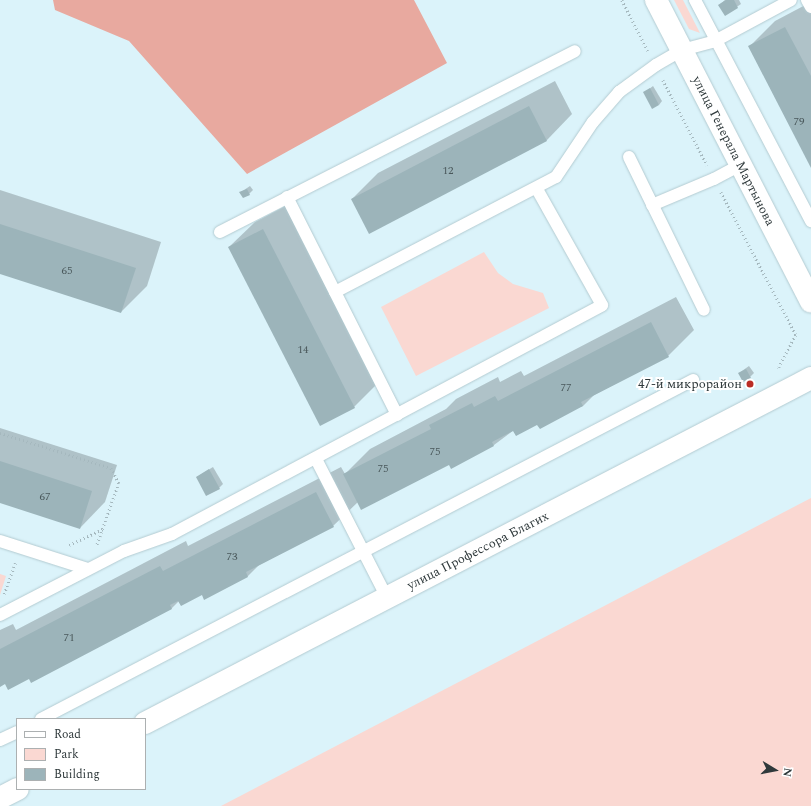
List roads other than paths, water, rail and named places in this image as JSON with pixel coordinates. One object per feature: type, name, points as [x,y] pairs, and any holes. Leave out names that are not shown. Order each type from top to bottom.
[{"type":"main road","name":"улица Генерала Мартынова","points":[[656,0],[810,299]]},
{"type":"main road","name":"улица Профессора Благих","points":[[146,722],[811,378]]},
{"type":"main road","points":[[0,798],[16,790]]},
{"type":"lane","points":[[695,0],[715,41],[811,221]]},
{"type":"lane","points":[[335,292],[537,189],[556,177],[593,122],[619,92],[656,65],[682,50],[715,41],[791,0]]},
{"type":"lane","points":[[807,0],[811,7]]},
{"type":"lane","points":[[220,232],[575,51]]},
{"type":"lane","points":[[629,157],[704,310]]},
{"type":"lane","points":[[652,205],[714,179],[740,164]]},
{"type":"lane","points":[[0,614],[124,550],[172,534],[316,459],[602,305],[537,189]]},
{"type":"lane","points":[[287,197],[397,415]]},
{"type":"lane","points":[[43,718],[363,550],[693,380]]},
{"type":"lane","points":[[316,459],[387,598]]},
{"type":"lane","points":[[0,540],[88,569]]},
{"type":"lane","points":[[0,740],[16,732]]},
{"type":"place","name":"47-й микрорайон","points":[[750,384]]}]
